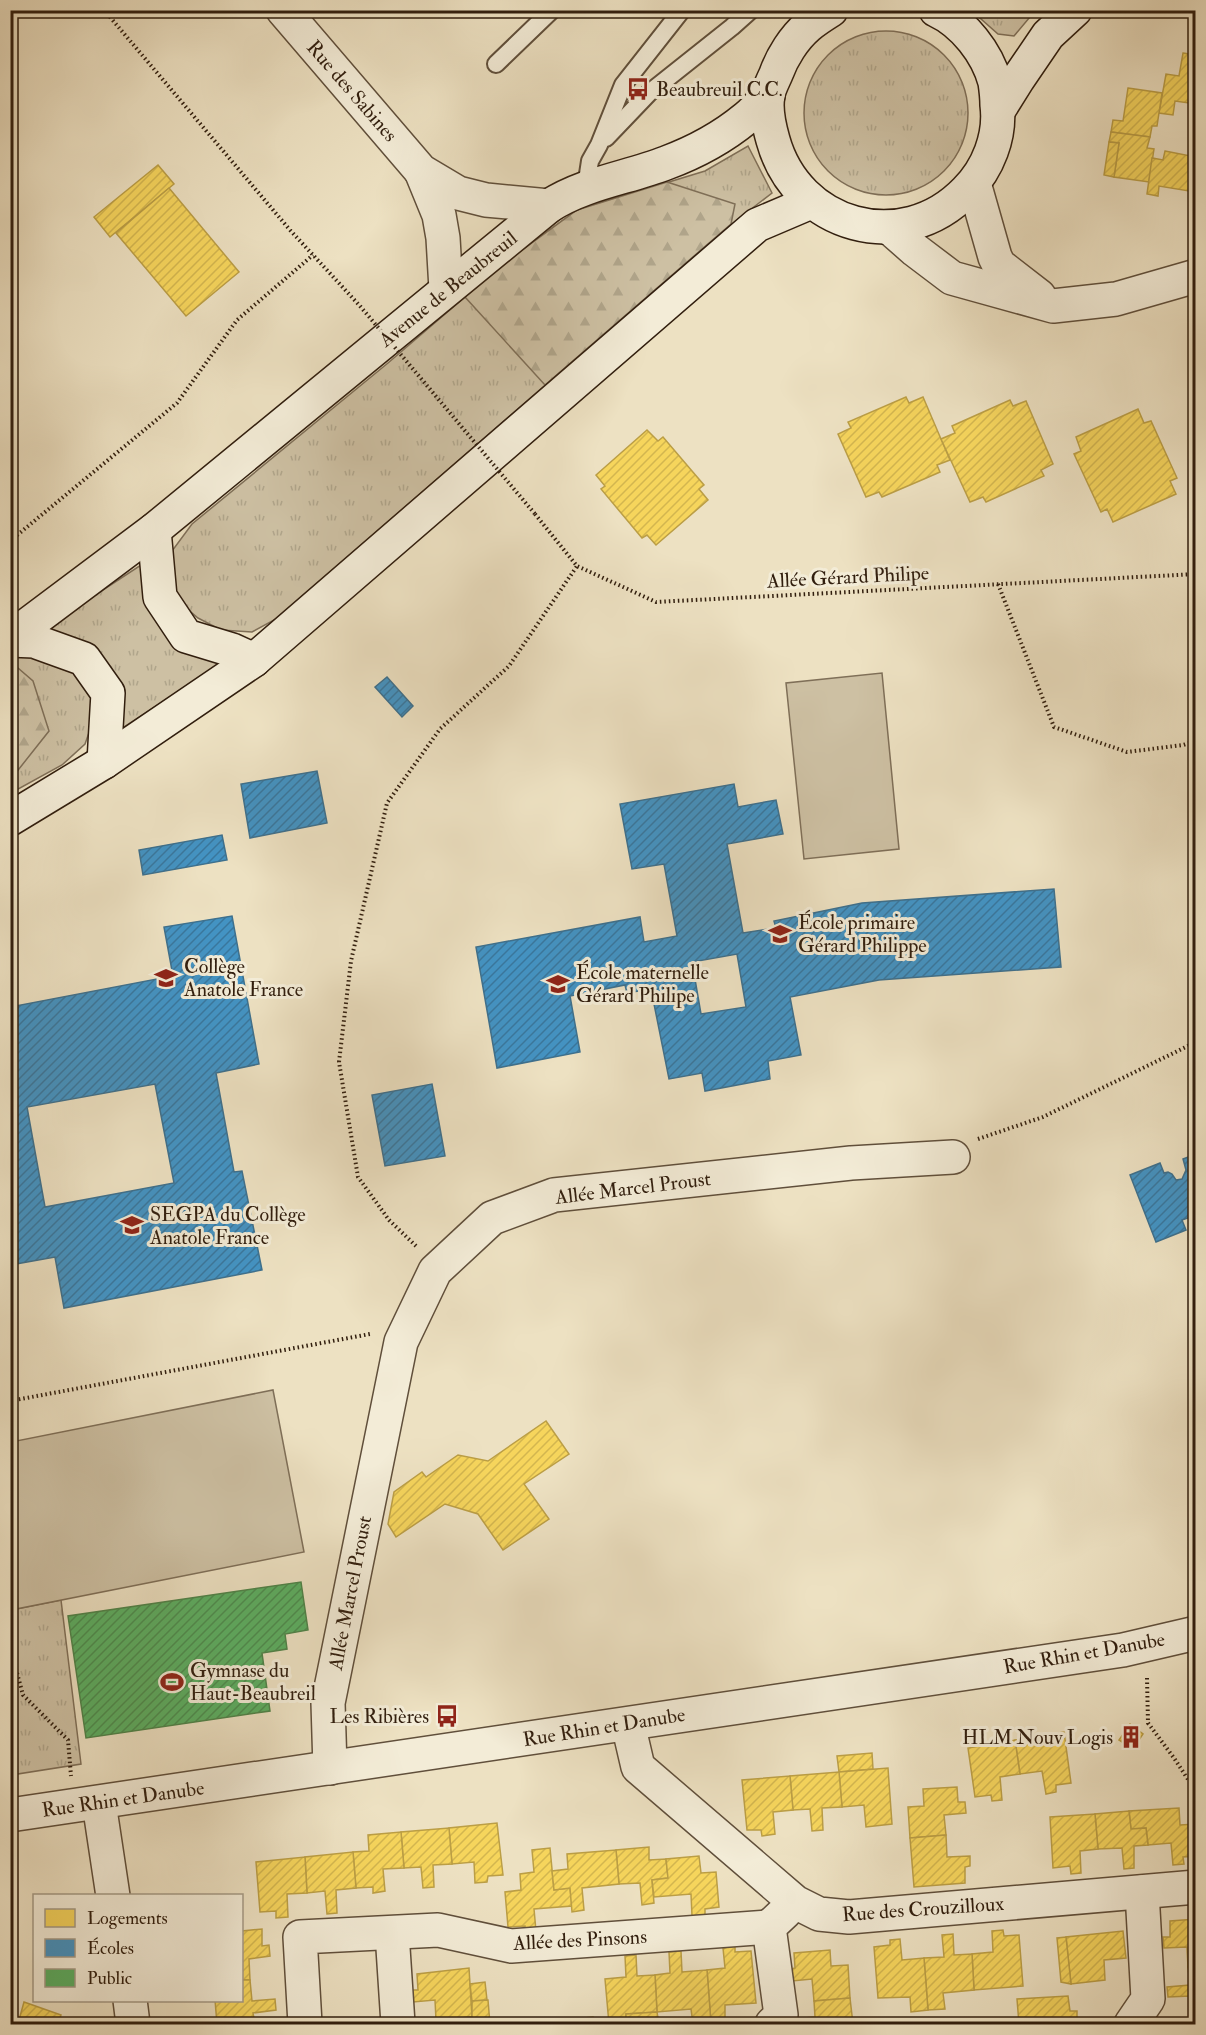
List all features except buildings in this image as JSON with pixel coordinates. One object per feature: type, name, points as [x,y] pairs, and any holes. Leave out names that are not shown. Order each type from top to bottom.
[{"type":"street","name":"Rue des Sabines","points":[[283,10],[421,171],[439,215],[443,238],[446,289]]},
{"type":"street","name":"Avenue de Beaubreuil","points":[[819,16],[782,59],[768,95],[767,117],[778,158],[792,182],[811,202],[829,214],[868,227],[890,228],[914,224],[957,201],[974,183],[988,161],[996,137],[998,111],[995,82],[983,56],[966,32],[936,10]]},
{"type":"street","name":"Avenue de Beaubreuil","points":[[998,111],[1048,34],[1075,10]]},
{"type":"street","name":"Avenue de Beaubreuil","points":[[10,639],[154,530],[549,206],[566,195],[666,163],[716,138],[747,118],[768,95]]},
{"type":"street","name":"Rue des Sabines","points":[[421,171],[458,193],[486,200],[549,206]]},
{"type":"street","points":[[974,183],[999,265],[1053,306]]},
{"type":"street","points":[[10,819],[104,762],[254,660],[757,225],[811,202]]},
{"type":"street","points":[[890,228],[952,278],[1053,306],[1116,299],[1196,276]]},
{"type":"street","points":[[154,530],[160,597],[186,636],[232,650],[254,660]]},
{"type":"street","name":"Avenue de Beaubreuil","points":[[10,639],[34,641],[84,659],[108,693],[104,762]]},
{"type":"street","name":"Allée Marcel Proust","points":[[330,1768],[328,1703],[401,1342],[435,1271],[492,1218],[554,1195],[851,1163],[952,1157]]},
{"type":"street","name":"Rue Rhin et Danube","points":[[10,1815],[1141,1646],[1196,1633]]},
{"type":"street","name":"Rue des Crouzilloux","points":[[628,1724],[638,1767],[795,1902],[819,1914],[849,1917],[1196,1887]]},
{"type":"street","points":[[99,1803],[113,1894]]},
{"type":"street","points":[[1131,2025],[1148,1999],[1142,1892]]},
{"type":"street","points":[[772,2025],[781,2014],[769,1927],[795,1902]]},
{"type":"street","name":"Allée des Pinsons","points":[[305,2025],[300,1938],[438,1930],[511,1946],[769,1927]]},
{"type":"street","points":[[393,1933],[398,2025]]},
{"type":"street","points":[[130,2002],[133,2025]]},
{"type":"lane","points":[[496,64],[552,10]]},
{"type":"lane","points":[[586,188],[590,161],[599,145],[623,85],[682,10]]},
{"type":"lane","points":[[599,145],[649,93],[751,10]]},
{"type":"path","name":"Allée Gérard Philipe","points":[[104,10],[313,255],[360,306],[577,566],[656,602],[1196,574]]},
{"type":"path","points":[[10,541],[177,403],[237,320],[313,255]]},
{"type":"path","points":[[418,1249],[389,1220],[358,1177],[339,1062],[351,961],[387,803],[440,729],[509,666],[577,566]]},
{"type":"path","points":[[998,584],[1054,727],[1128,752],[1196,741]]},
{"type":"path","points":[[952,1157],[975,1140],[1042,1117],[1196,1042]]},
{"type":"path","points":[[10,1401],[374,1334]]},
{"type":"path","points":[[1141,1646],[1147,1679],[1148,1723],[1191,1784],[1196,1797]]},
{"type":"path","points":[[10,1647],[23,1695],[68,1740],[71,1778]]},
{"type":"green space","points":[[972,11],[1035,11],[1014,36],[998,34]]},
{"type":"green space","points":[[886,31],[902,32],[917,37],[944,55],[962,82],[967,97],[967,129],[962,144],[944,171],[917,189],[902,194],[886,195],[870,194],[855,189],[828,171],[810,144],[805,129],[804,113],[805,97],[810,82],[828,55],[855,37],[870,32]]},
{"type":"green space","points":[[748,146],[772,193],[724,230],[276,619],[252,632],[221,630],[198,618],[178,601],[169,578],[172,551],[192,524],[388,363],[507,261],[577,210],[705,171]]},
{"type":"green space","points":[[667,182],[735,204],[731,224],[545,385],[465,297],[507,261],[577,210]]},
{"type":"green space","points":[[144,563],[222,663],[115,733],[45,628]]},
{"type":"green space","points":[[22,655],[51,657],[85,679],[93,704],[91,727],[85,744],[62,765],[11,793],[11,662]]},
{"type":"green space","points":[[11,662],[33,681],[49,731],[11,779]]},
{"type":"green space","points":[[882,673],[899,849],[804,859],[786,683]]},
{"type":"green space","points":[[273,1390],[304,1552],[11,1610],[11,1442]]},
{"type":"green space","points":[[61,1600],[81,1764],[11,1775],[11,1610]]},
{"type":"place","name":"Beaubreuil C.C.","points":[[638,89]]},
{"type":"place","name":"École primaire Gérard Philippe","points":[[780,934]]},
{"type":"place","name":"Collège Anatole France","points":[[166,978]]},
{"type":"place","name":"École maternelle Gérard Philipe","points":[[558,984]]},
{"type":"place","name":"SEGPA du Collège Anatole France","points":[[132,1225]]},
{"type":"place","name":"Gymnase du Haut-Beaubreil","points":[[172,1682]]},
{"type":"place","name":"Les Ribières","points":[[447,1716]]},
{"type":"place","name":"HLM Nouv Logis","points":[[1131,1737]]}]
